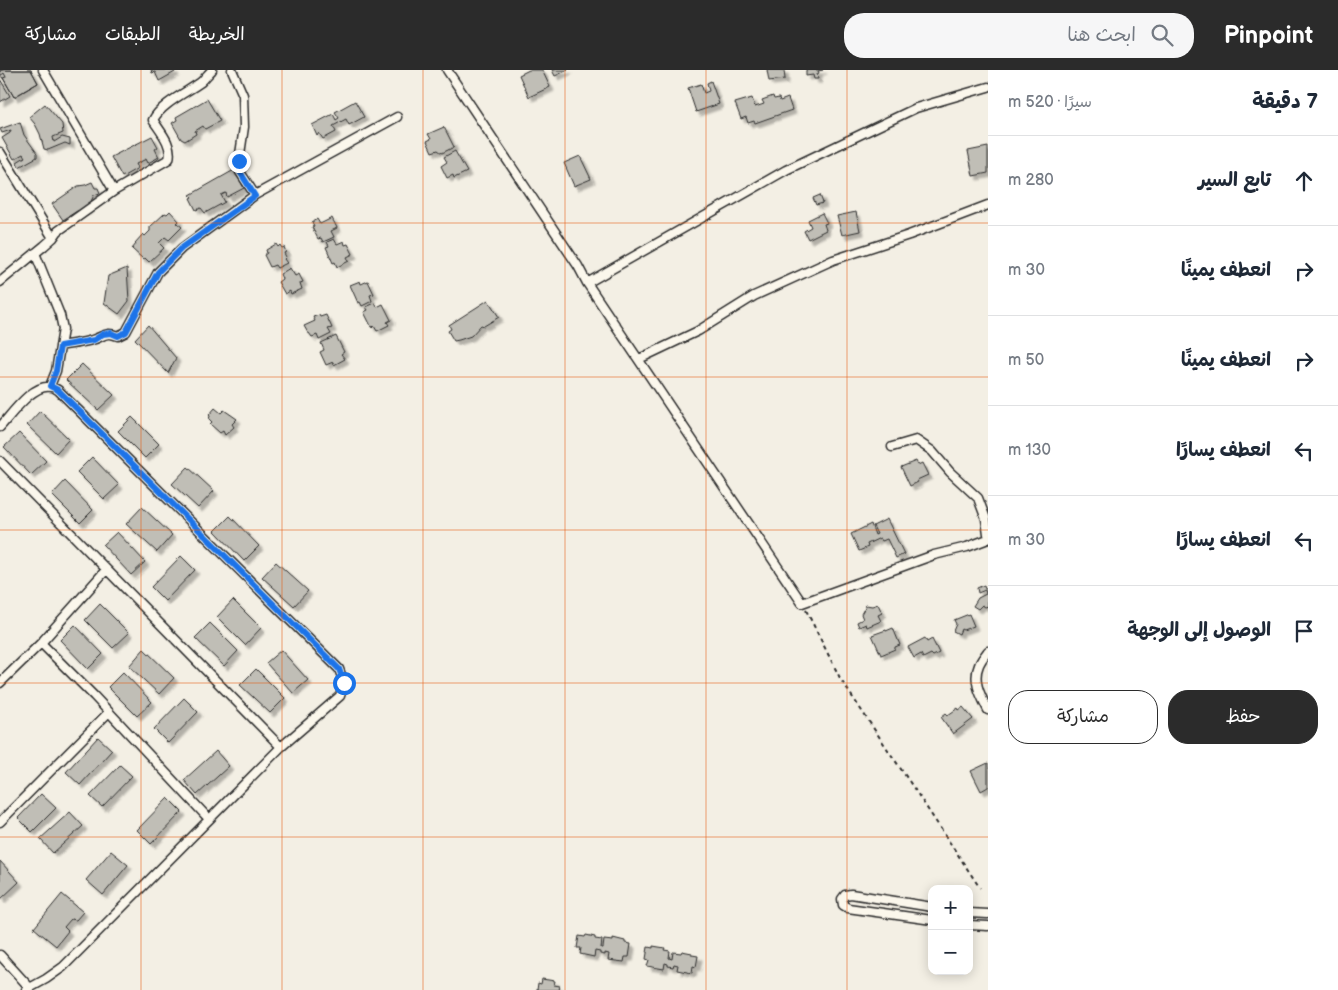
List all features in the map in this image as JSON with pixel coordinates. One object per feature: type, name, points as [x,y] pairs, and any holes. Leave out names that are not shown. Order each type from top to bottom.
[{"type":"street","points":[[43,70],[114,191]]},
{"type":"street","points":[[0,282],[53,238],[58,231],[114,191],[170,159],[171,152],[169,146],[154,120],[156,114],[202,80],[212,70]]},
{"type":"street","points":[[232,70],[243,95],[244,127],[239,161],[240,172],[255,196]]},
{"type":"street","points":[[447,70],[802,603],[934,555],[967,547],[988,539]]},
{"type":"street","points":[[588,283],[794,166],[916,108],[988,87]]},
{"type":"street","points":[[60,346],[94,340],[103,334],[111,333],[118,336],[126,332],[158,272],[182,248],[255,196],[397,117]]},
{"type":"street","points":[[0,152],[53,238]]},
{"type":"street","points":[[639,359],[698,331],[754,296],[833,260],[909,235],[988,205]]},
{"type":"street","points":[[35,253],[60,315],[63,329],[56,371],[50,386]]},
{"type":"street","points":[[0,427],[33,391],[41,387],[50,386],[58,390],[339,669],[344,683],[340,696],[281,747],[63,967],[46,980],[28,989],[0,955]]},
{"type":"street","points":[[892,447],[916,440],[932,451],[950,472],[978,498],[986,519],[988,534]]},
{"type":"street","points":[[0,461],[281,747]]},
{"type":"street","points":[[0,683],[41,643],[106,570]]},
{"type":"street","points":[[41,643],[109,712],[209,820]]},
{"type":"street","points":[[988,651],[979,665],[976,677],[978,690],[988,710]]},
{"type":"street","points":[[0,822],[109,712]]},
{"type":"street","points":[[928,906],[851,894],[845,895],[842,900],[843,905],[848,908],[928,919]]},
{"type":"street","points":[[973,913],[988,914]]},
{"type":"street","points":[[973,925],[988,926]]},
{"type":"path","points":[[802,603],[841,680],[980,888]]},
{"type":"building","points":[[0,70],[31,70],[38,83],[14,97],[0,76]]},
{"type":"building","points":[[0,70],[31,70],[38,83],[14,97],[3,78],[6,77],[4,73],[0,76]]},
{"type":"building","points":[[151,70],[174,70],[175,72],[159,81],[155,72],[152,73]]},
{"type":"building","points":[[529,70],[542,70],[550,87],[529,97],[519,75]]},
{"type":"building","points":[[552,70],[568,70],[555,76]]},
{"type":"building","points":[[767,70],[784,70],[785,79],[769,81]]},
{"type":"building","points":[[806,70],[823,70],[818,71],[818,79],[814,79],[813,75],[806,76]]},
{"type":"building","points":[[0,79],[10,96],[0,102]]},
{"type":"building","points":[[711,81],[719,104],[696,112],[688,88],[701,84],[704,93],[709,91],[707,83]]},
{"type":"building","points":[[773,96],[774,99],[779,98],[780,101],[788,98],[792,110],[755,123],[754,121],[748,123],[746,117],[741,119],[735,103],[752,98],[755,107],[764,104],[762,100]]},
{"type":"building","points":[[207,99],[220,121],[205,129],[203,126],[195,131],[196,134],[185,141],[181,139],[172,123],[177,120],[176,117]]},
{"type":"building","points":[[355,101],[364,117],[349,125],[346,119],[333,126],[336,132],[323,139],[319,133],[317,136],[312,125],[333,114],[336,120],[339,118],[335,112]]},
{"type":"building","points":[[45,104],[62,124],[63,133],[53,137],[54,142],[62,137],[70,139],[70,145],[65,143],[48,150],[44,149],[40,134],[29,117]]},
{"type":"building","points":[[20,122],[24,135],[37,153],[37,157],[19,167],[17,162],[25,157],[23,154],[14,159],[2,138],[10,133],[11,130],[2,133],[0,129]]},
{"type":"building","points":[[444,127],[454,147],[442,153],[438,150],[432,152],[427,141],[431,139],[428,134]]},
{"type":"building","points":[[152,136],[158,147],[155,149],[159,157],[148,163],[146,159],[136,164],[138,168],[122,177],[111,157]]},
{"type":"building","points":[[988,147],[988,173],[973,176],[968,151]]},
{"type":"building","points":[[455,151],[467,172],[454,178],[453,175],[447,178],[441,166],[447,162],[444,157]]},
{"type":"building","points":[[580,156],[591,179],[574,186],[564,163]]},
{"type":"building","points":[[234,170],[244,188],[227,197],[226,193],[221,195],[225,202],[205,213],[201,208],[196,210],[190,195]]},
{"type":"building","points":[[92,182],[100,193],[94,195],[87,210],[77,211],[63,220],[52,204],[78,186]]},
{"type":"building","points":[[820,195],[823,203],[816,205],[813,198]]},
{"type":"building","points":[[170,211],[179,221],[177,223],[182,227],[169,240],[165,237],[159,243],[164,248],[149,262],[132,249],[143,234],[145,236],[150,231],[150,227],[165,213],[167,214]]},
{"type":"building","points":[[856,212],[860,231],[842,235],[837,216]]},
{"type":"building","points":[[822,213],[827,223],[824,224],[826,230],[808,239],[804,231],[811,227],[808,220]]},
{"type":"building","points":[[332,218],[337,228],[331,231],[334,237],[323,242],[321,238],[318,239],[312,227],[314,226],[312,222],[317,219],[320,224]]},
{"type":"building","points":[[334,239],[337,244],[344,241],[345,245],[348,244],[353,254],[347,257],[349,261],[337,267],[335,262],[333,263],[326,247],[329,246],[327,242]]},
{"type":"building","points":[[276,244],[278,247],[280,245],[282,248],[284,247],[286,257],[284,259],[287,263],[277,268],[275,265],[270,267],[264,255],[267,253],[266,250]]},
{"type":"building","points":[[127,268],[129,301],[119,314],[104,303],[108,276]]},
{"type":"building","points":[[290,268],[295,276],[299,274],[303,282],[300,283],[302,289],[291,294],[290,291],[285,294],[278,282],[282,279],[280,274]]},
{"type":"building","points":[[360,281],[361,284],[368,281],[374,294],[370,295],[372,301],[362,306],[360,302],[358,303],[350,285]]},
{"type":"building","points":[[488,300],[499,317],[484,326],[481,325],[471,336],[454,341],[448,331],[451,329],[449,325]]},
{"type":"building","points":[[375,303],[377,307],[383,304],[391,320],[387,322],[389,325],[377,331],[374,326],[372,328],[364,312],[368,310],[366,307]]},
{"type":"building","points":[[319,315],[320,317],[326,315],[332,328],[328,329],[331,334],[319,340],[317,335],[312,337],[304,326],[315,321],[313,317]]},
{"type":"building","points":[[148,325],[176,358],[168,373],[135,339]]},
{"type":"building","points":[[336,336],[344,352],[341,354],[345,359],[334,365],[333,362],[326,365],[320,352],[324,350],[321,343]]},
{"type":"building","points":[[82,364],[114,395],[98,410],[66,380]]},
{"type":"building","points":[[215,408],[221,413],[224,410],[237,419],[232,424],[234,427],[225,435],[223,431],[220,433],[210,424],[212,422],[209,419],[209,415]]},
{"type":"building","points":[[40,411],[69,439],[56,453],[27,425]]},
{"type":"building","points":[[132,417],[159,444],[145,458],[118,431]]},
{"type":"building","points":[[19,433],[46,461],[31,475],[4,447]]},
{"type":"building","points":[[92,457],[119,485],[104,499],[77,472]]},
{"type":"building","points":[[916,461],[918,465],[922,463],[928,475],[910,486],[901,467]]},
{"type":"building","points":[[188,467],[214,491],[198,508],[172,484]]},
{"type":"building","points":[[65,481],[93,510],[80,523],[52,495]]},
{"type":"building","points":[[142,507],[172,535],[157,552],[126,524]]},
{"type":"building","points":[[230,516],[259,546],[244,561],[215,531]]},
{"type":"building","points":[[887,519],[904,554],[896,558],[887,539],[882,541],[880,538],[867,544],[868,547],[859,551],[851,534],[871,524],[875,535],[877,534],[873,526]]},
{"type":"building","points":[[117,532],[145,562],[131,575],[103,545]]},
{"type":"building","points":[[181,556],[195,570],[165,601],[151,587]]},
{"type":"building","points":[[276,562],[308,591],[294,606],[262,577]]},
{"type":"building","points":[[984,585],[985,589],[988,588],[988,606],[982,605],[978,609],[973,606],[978,598],[986,594],[985,590],[978,593],[977,588]]},
{"type":"building","points":[[233,600],[261,628],[245,645],[217,617]]},
{"type":"building","points":[[100,604],[129,633],[113,648],[85,620]]},
{"type":"building","points":[[878,604],[882,613],[878,615],[881,621],[867,627],[866,624],[859,627],[857,622],[863,619],[861,614],[866,605]]},
{"type":"building","points":[[969,614],[974,626],[961,629],[959,634],[953,631],[956,624],[954,620]]},
{"type":"building","points":[[210,623],[238,651],[224,666],[195,638]]},
{"type":"building","points":[[75,625],[103,654],[88,669],[60,640]]},
{"type":"building","points":[[893,628],[900,645],[881,655],[872,635]]},
{"type":"building","points":[[925,638],[927,642],[932,639],[939,653],[923,658],[921,654],[914,658],[908,647]]},
{"type":"building","points":[[144,649],[174,678],[159,694],[129,666]]},
{"type":"building","points":[[281,650],[308,680],[293,693],[266,663]]},
{"type":"building","points":[[256,669],[285,698],[270,713],[240,685]]},
{"type":"building","points":[[123,672],[152,702],[137,716],[108,687]]},
{"type":"building","points":[[184,698],[198,712],[168,743],[154,729]]},
{"type":"building","points":[[963,707],[973,719],[953,734],[941,717],[946,713],[948,715]]},
{"type":"building","points":[[98,737],[112,750],[80,785],[66,772]]},
{"type":"building","points":[[216,751],[229,766],[197,795],[184,780]]},
{"type":"building","points":[[988,763],[988,787],[981,791],[971,771]]},
{"type":"building","points":[[120,765],[132,776],[102,807],[90,796]]},
{"type":"building","points":[[41,794],[56,808],[32,832],[18,818]]},
{"type":"building","points":[[168,798],[182,812],[151,844],[137,830]]},
{"type":"building","points":[[70,812],[83,826],[53,853],[40,839]]},
{"type":"building","points":[[111,851],[128,865],[103,895],[86,880]]},
{"type":"building","points":[[0,861],[19,882],[1,899],[0,897]]},
{"type":"building","points":[[62,894],[83,912],[76,920],[71,919],[64,927],[68,931],[56,946],[34,928]]},
{"type":"building","points":[[586,935],[602,940],[601,948],[603,948],[604,940],[613,941],[613,938],[631,944],[629,957],[625,957],[624,962],[608,960],[609,954],[600,954],[600,952],[595,951],[594,957],[580,954],[581,948],[577,948],[579,936],[585,937]]},
{"type":"building","points":[[653,946],[670,951],[669,958],[672,959],[673,952],[692,953],[692,955],[698,956],[696,967],[693,966],[692,973],[677,970],[678,965],[674,964],[673,967],[665,963],[664,969],[647,966],[649,960],[646,959],[648,947],[653,948]]},
{"type":"building","points":[[542,979],[555,981],[554,985],[560,986],[559,990],[537,990],[538,983],[541,984]]},
{"type":"route","points":[[239,161],[240,172],[255,196],[182,248],[158,272],[126,332],[118,336],[111,333],[103,334],[94,340],[60,346],[56,371],[50,386],[58,390],[339,669],[344,683]]}]
